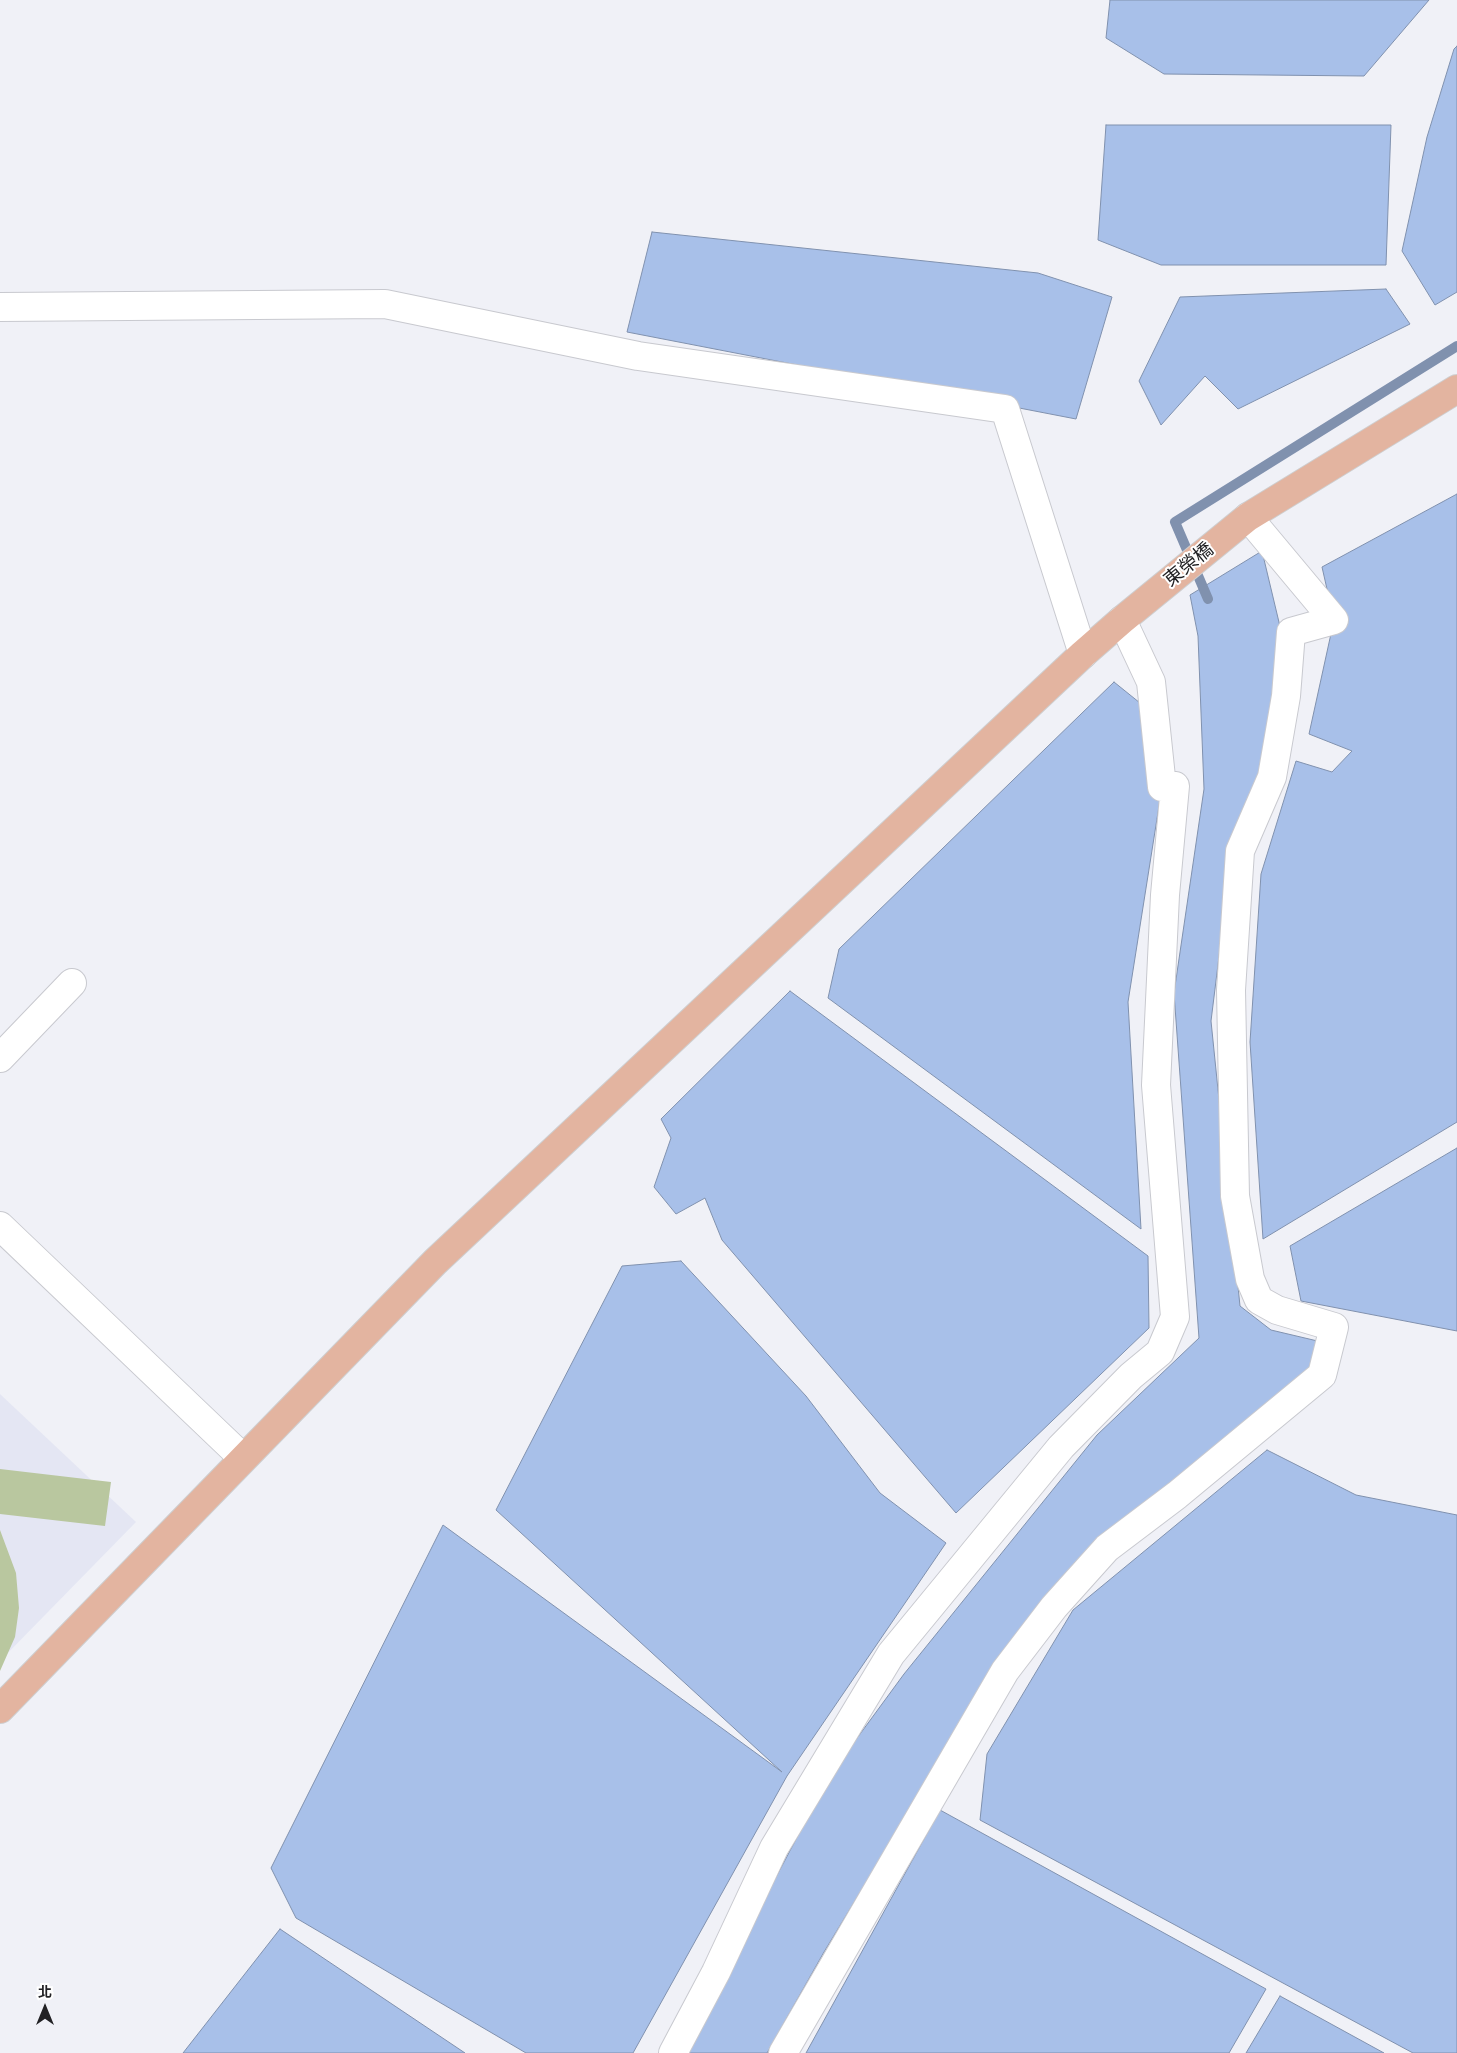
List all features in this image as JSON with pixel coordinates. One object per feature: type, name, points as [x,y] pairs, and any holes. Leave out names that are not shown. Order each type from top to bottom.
[{"type":"main road","name":"東榮橋","points":[[0,1709],[436,1262],[1083,654],[1247,518],[1457,389]]},
{"type":"street","points":[[0,307],[385,304],[638,356],[1005,409],[1083,654]]},
{"type":"street","points":[[783,2053],[1005,1671],[1054,1607],[1107,1548],[1177,1495],[1322,1375],[1334,1327],[1277,1310],[1258,1300],[1250,1279],[1236,1196],[1231,990],[1240,851],[1272,777],[1286,696],[1291,632],[1334,620],[1247,518]]},
{"type":"street","points":[[673,2053],[716,1972],[774,1848],[891,1654],[1061,1447],[1131,1376],[1160,1352],[1175,1317],[1156,1085],[1165,894],[1175,786],[1162,787],[1151,682],[1127,616]]},
{"type":"street","points":[[0,1058],[72,983]]},
{"type":"street","points":[[0,1226],[243,1458]]},
{"type":"shaded area","points":[[0,1394],[136,1522],[0,1661]]},
{"type":"green space","points":[[0,1469],[111,1482],[105,1526],[0,1514]]},
{"type":"green space","points":[[0,1530],[16,1573],[19,1608],[15,1637],[0,1671]]},
{"type":"water","points":[[1110,0],[1429,0],[1364,76],[1164,74],[1106,38]]},
{"type":"water","points":[[1457,46],[1457,292],[1435,305],[1402,251],[1427,137],[1454,49]]},
{"type":"water","points":[[1106,125],[1391,125],[1386,265],[1161,265],[1098,240]]},
{"type":"water","points":[[652,232],[1038,273],[1112,297],[1076,419],[627,332]]},
{"type":"water","points":[[1386,289],[1410,324],[1238,409],[1205,376],[1161,425],[1139,381],[1180,297]]},
{"type":"water","points":[[1457,494],[1457,1122],[1263,1239],[1250,1042],[1261,874],[1296,761],[1332,772],[1352,751],[1309,734],[1334,620],[1322,567]]},
{"type":"water","points":[[1262,551],[1283,639],[1276,759],[1231,860],[1211,1021],[1240,1306],[1271,1330],[1326,1343],[1325,1366],[1065,1584],[922,1790],[824,1952],[767,2053],[683,2053],[830,1775],[904,1674],[1097,1435],[1199,1338],[1174,993],[1204,789],[1198,636],[1190,595]]},
{"type":"water","points":[[1114,682],[1145,707],[1162,787],[1128,1002],[1141,1229],[828,998],[839,949]]},
{"type":"water","points":[[790,991],[1148,1256],[1149,1328],[956,1513],[722,1240],[705,1198],[676,1214],[654,1187],[671,1138],[661,1119]]},
{"type":"water","points":[[1457,1148],[1457,1331],[1301,1301],[1290,1246]]},
{"type":"water","points":[[681,1261],[806,1396],[880,1493],[946,1543],[787,1776],[633,2053],[526,2053],[296,1918],[271,1868],[443,1525],[782,1772],[496,1510],[622,1266]]},
{"type":"water","points":[[1267,1450],[1356,1495],[1457,1515],[1457,2053],[1413,2053],[980,1820],[987,1754],[1073,1610]]},
{"type":"water","points":[[940,1810],[1266,1989],[1229,2053],[806,2053]]},
{"type":"water","points":[[280,1929],[465,2053],[183,2053]]},
{"type":"water","points":[[1280,1996],[1384,2053],[1246,2053]]},
{"type":"waterway","points":[[1208,599],[1175,522],[1457,346]]}]
